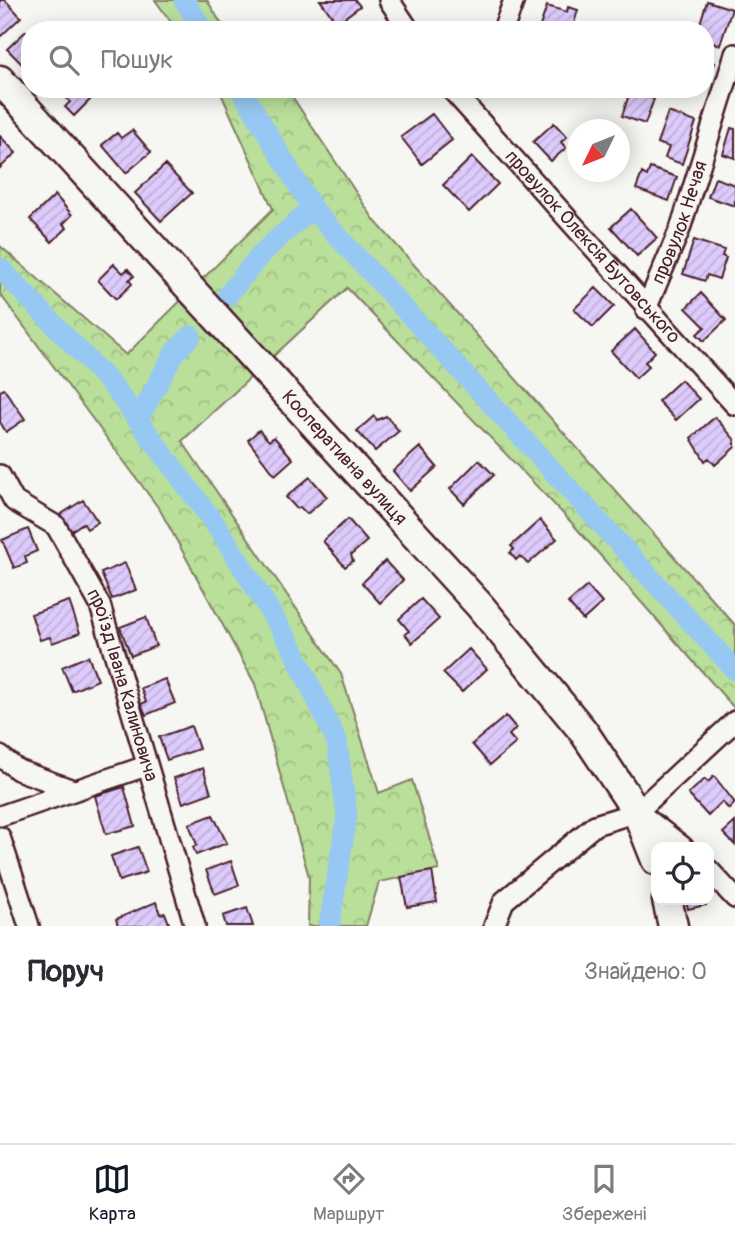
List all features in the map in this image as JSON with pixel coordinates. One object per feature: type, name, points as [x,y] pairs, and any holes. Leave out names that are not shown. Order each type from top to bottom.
[{"type":"street","points":[[388,0],[403,21]]},
{"type":"street","points":[[506,21],[514,0]]},
{"type":"street","name":"провулок Нечая","points":[[646,309],[680,229],[735,54]]},
{"type":"street","name":"Кооперативна вулиця","points":[[0,80],[480,606],[583,731],[637,812],[651,847]]},
{"type":"street","name":"провулок Олексія Бутовського","points":[[464,98],[646,309],[735,405]]},
{"type":"street","name":"проїзд Івана Калиновича","points":[[0,475],[7,504],[56,526],[100,605],[195,926]]},
{"type":"street","points":[[494,926],[504,901],[595,825],[637,812],[735,721]]},
{"type":"street","points":[[0,756],[18,770],[73,790]]},
{"type":"street","points":[[0,816],[146,766]]},
{"type":"street","points":[[637,812],[676,842]]},
{"type":"street","points":[[0,837],[29,926]]},
{"type":"street","points":[[714,875],[735,898]]},
{"type":"street","points":[[668,905],[673,926]]},
{"type":"green space","points":[[155,0],[207,0],[220,21],[170,21]]},
{"type":"green space","points":[[223,98],[293,98],[375,221],[735,625],[735,709],[571,522],[347,288],[182,441],[341,674],[379,793],[412,780],[439,870],[379,882],[366,926],[308,926],[309,877],[255,684],[160,510],[0,294],[0,246],[126,355],[273,209]]},
{"type":"building","points":[[0,0],[5,0],[21,17],[0,37]]},
{"type":"building","points":[[320,0],[355,0],[360,6],[340,21],[336,21]]},
{"type":"building","points":[[707,1],[732,9],[720,45],[714,43],[714,21],[701,21]]},
{"type":"building","points":[[547,6],[567,12],[568,7],[578,10],[575,21],[542,21]]},
{"type":"building","points":[[21,36],[21,63],[7,49]]},
{"type":"building","points":[[67,98],[92,98],[74,116],[65,107],[70,102]]},
{"type":"building","points":[[628,98],[654,99],[645,124],[622,116]]},
{"type":"building","points":[[668,112],[696,122],[682,164],[665,158],[669,147],[657,143]]},
{"type":"building","points":[[432,114],[452,140],[422,164],[401,137]]},
{"type":"building","points":[[554,123],[567,137],[561,142],[566,148],[551,161],[533,142]]},
{"type":"building","points":[[731,128],[735,129],[735,158],[723,154]]},
{"type":"building","points":[[132,130],[151,152],[126,173],[102,145],[117,133],[121,138]]},
{"type":"building","points":[[0,136],[16,153],[0,168]]},
{"type":"building","points":[[472,157],[498,184],[469,212],[443,185]]},
{"type":"building","points":[[165,165],[192,193],[161,221],[135,193]]},
{"type":"building","points":[[650,168],[677,177],[669,201],[636,189],[642,173],[647,176]]},
{"type":"building","points":[[715,178],[735,185],[735,206],[708,197]]},
{"type":"building","points":[[55,195],[72,215],[63,224],[67,228],[52,242],[30,219]]},
{"type":"building","points":[[631,209],[657,238],[637,256],[611,227]]},
{"type":"building","points":[[694,240],[724,250],[722,256],[726,258],[719,279],[707,275],[705,281],[683,274]]},
{"type":"building","points":[[114,264],[123,273],[128,269],[134,276],[129,280],[132,284],[116,299],[98,280]]},
{"type":"building","points":[[596,288],[614,306],[593,327],[574,309]]},
{"type":"building","points":[[701,293],[726,320],[704,341],[697,334],[705,327],[686,308]]},
{"type":"building","points":[[635,329],[655,352],[645,362],[649,366],[636,378],[611,351]]},
{"type":"building","points":[[681,380],[699,399],[676,420],[658,401]]},
{"type":"building","points":[[4,389],[25,419],[6,432],[0,422],[0,391]]},
{"type":"building","points":[[374,416],[377,420],[386,416],[399,431],[375,451],[357,431]]},
{"type":"building","points":[[715,417],[735,440],[735,447],[715,465],[709,458],[705,461],[691,438]]},
{"type":"building","points":[[259,430],[269,441],[274,437],[293,459],[275,475],[248,440]]},
{"type":"building","points":[[420,447],[437,467],[410,491],[393,471]]},
{"type":"building","points":[[479,460],[494,475],[464,504],[450,489]]},
{"type":"building","points":[[310,477],[327,497],[307,514],[300,507],[297,509],[286,497]]},
{"type":"building","points":[[83,500],[98,522],[87,529],[83,523],[71,531],[60,515]]},
{"type":"building","points":[[348,519],[367,541],[351,555],[353,561],[345,567],[323,541]]},
{"type":"building","points":[[540,520],[557,539],[528,564],[520,556],[516,560],[510,553],[514,549],[511,546]]},
{"type":"building","points":[[28,529],[37,551],[25,556],[27,563],[14,568],[2,540]]},
{"type":"building","points":[[385,561],[403,580],[380,603],[362,583]]},
{"type":"building","points":[[125,563],[136,590],[112,599],[101,573]]},
{"type":"building","points":[[587,586],[602,603],[583,620],[568,603]]},
{"type":"building","points":[[421,599],[439,619],[412,643],[405,634],[409,631],[399,619]]},
{"type":"building","points":[[69,601],[80,633],[52,643],[50,637],[40,640],[31,614]]},
{"type":"building","points":[[146,617],[156,646],[131,656],[120,627]]},
{"type":"building","points":[[469,649],[487,669],[462,692],[443,673]]},
{"type":"building","points":[[88,656],[98,680],[72,691],[62,667]]},
{"type":"building","points":[[165,679],[175,703],[146,715],[141,704],[146,702],[141,688]]},
{"type":"building","points":[[506,716],[516,728],[509,735],[516,743],[490,765],[472,744]]},
{"type":"building","points":[[191,726],[199,749],[167,760],[159,737]]},
{"type":"building","points":[[203,768],[211,793],[183,803],[174,778]]},
{"type":"building","points":[[714,776],[735,803],[729,809],[722,802],[708,816],[688,794],[705,779],[708,782]]},
{"type":"building","points":[[124,787],[135,826],[106,834],[95,796]]},
{"type":"building","points":[[213,815],[227,843],[196,855],[193,847],[197,845],[189,824]]},
{"type":"building","points":[[735,822],[735,845],[723,833]]},
{"type":"building","points":[[138,847],[147,872],[119,881],[111,856]]},
{"type":"building","points":[[231,861],[239,885],[215,894],[206,870]]},
{"type":"building","points":[[432,871],[437,902],[407,907],[401,877]]},
{"type":"building","points":[[156,902],[160,914],[165,913],[170,926],[118,926],[116,919]]},
{"type":"building","points":[[687,905],[706,905],[688,909]]},
{"type":"building","points":[[247,908],[253,926],[226,926],[223,916]]},
{"type":"waterway","points":[[184,0],[197,21]]},
{"type":"waterway","points":[[246,98],[312,208],[735,670]]},
{"type":"waterway","points":[[228,295],[261,254],[312,208]]},
{"type":"waterway","points":[[0,268],[112,385],[220,531],[291,645],[337,742],[347,816],[329,926]]},
{"type":"waterway","points":[[138,420],[175,352],[191,336]]}]
